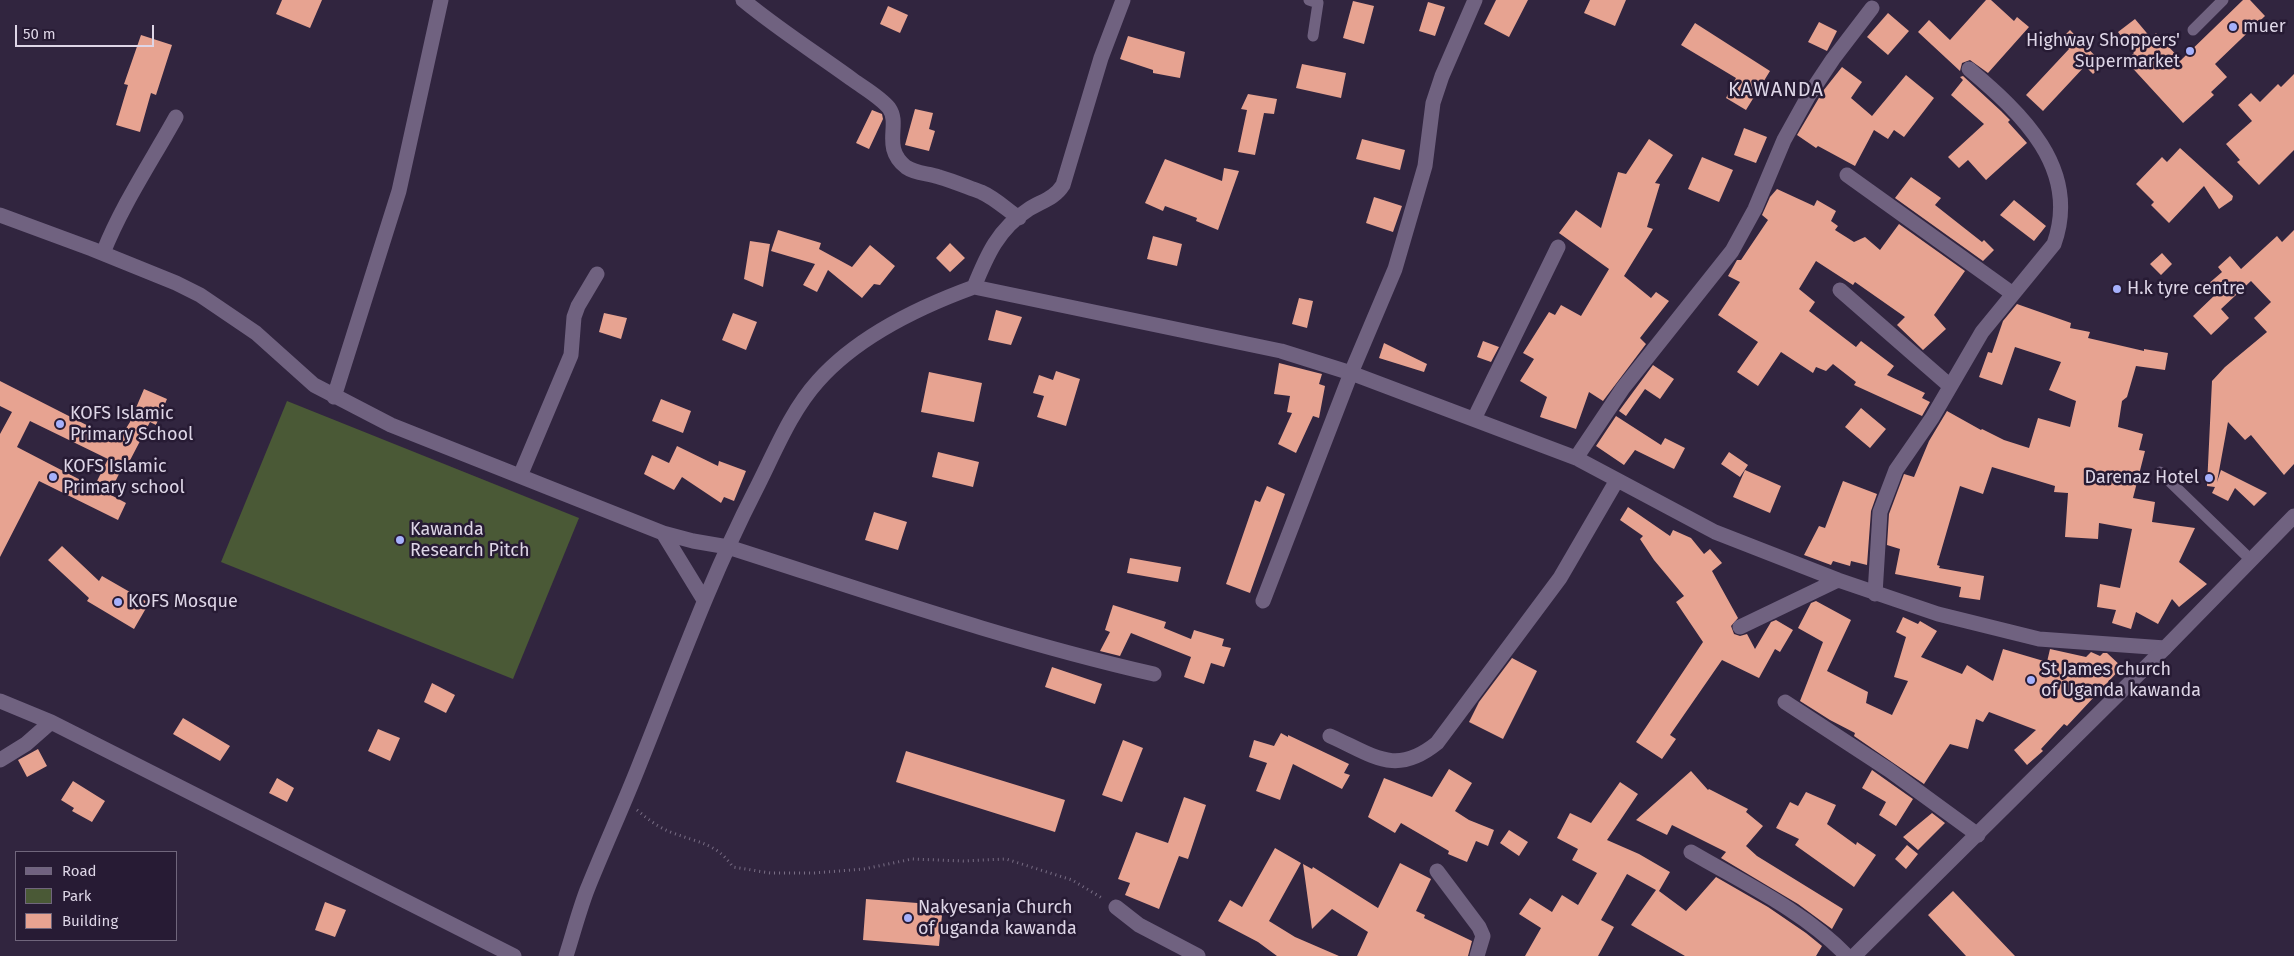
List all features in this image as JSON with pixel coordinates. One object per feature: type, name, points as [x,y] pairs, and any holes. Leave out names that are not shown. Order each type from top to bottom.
[{"type":"street","points":[[334,397],[399,191],[441,0]]},
{"type":"street","points":[[742,0],[778,29],[830,63],[885,104],[892,113],[891,137],[894,149],[906,166],[916,172],[937,176],[984,193],[1019,218]]},
{"type":"street","points":[[974,287],[989,250],[1001,234],[1028,210],[1058,193],[1063,185],[1101,58],[1123,0]]},
{"type":"street","points":[[1263,601],[1351,373],[1394,268],[1425,166],[1434,103],[1442,76],[1475,0]]},
{"type":"street","points":[[1576,458],[1623,388],[1732,251],[1755,209],[1784,140],[1809,95],[1832,59],[1872,8]]},
{"type":"street","points":[[1875,594],[1880,512],[1886,491],[1896,470],[1932,418],[1982,332],[2054,244],[2060,220],[2060,192],[2053,165],[2032,131],[2008,102],[1969,69]]},
{"type":"street","points":[[103,253],[115,223],[176,117]]},
{"type":"street","points":[[1847,175],[2013,294]]},
{"type":"street","points":[[0,215],[103,253],[200,295],[256,333],[314,385],[391,425],[663,533],[693,541],[728,547],[972,626],[1097,661],[1154,674]]},
{"type":"street","points":[[1474,419],[1558,247]]},
{"type":"street","points":[[520,476],[572,355],[574,317],[578,306],[597,274]]},
{"type":"street","points":[[566,956],[587,891],[626,800],[704,600],[797,407],[818,381],[850,352],[888,328],[947,297],[974,287],[1282,351],[1351,373],[1576,458],[1715,532],[1875,594],[1938,614],[2039,639],[2165,648]]},
{"type":"street","points":[[1840,290],[1950,386]]},
{"type":"street","points":[[1330,736],[1386,761],[1399,762],[1424,754],[1437,743],[1560,578],[1617,480]]},
{"type":"street","points":[[1854,956],[2165,648],[2294,516]]},
{"type":"street","points":[[663,533],[704,600]]},
{"type":"street","points":[[1740,627],[1838,580]]},
{"type":"street","points":[[0,701],[51,722],[358,876],[493,952],[514,956]]},
{"type":"street","points":[[1785,702],[1889,770],[1978,835]]},
{"type":"street","points":[[0,760],[26,744],[51,722]]},
{"type":"street","points":[[1691,852],[1798,916],[1825,935],[1847,956]]},
{"type":"street","points":[[1437,871],[1480,927],[1483,936],[1477,956]]},
{"type":"street","points":[[1116,907],[1139,925],[1198,956]]},
{"type":"lane","points":[[1309,0],[1318,3],[1313,36]]},
{"type":"lane","points":[[2193,30],[2223,0]]},
{"type":"lane","points":[[2160,472],[2251,560]]},
{"type":"path","points":[[626,800],[653,824],[674,833],[702,841],[724,853],[733,867],[770,873],[814,873],[864,869],[912,859],[963,861],[1006,859],[1072,880],[1116,907]]},
{"type":"green space","name":"Kawanda Research Pitch","points":[[287,401],[579,518],[513,679],[221,562]]},
{"type":"building","points":[[282,0],[322,0],[310,28],[276,14]]},
{"type":"building","points":[[1496,0],[1528,0],[1509,37],[1484,24]]},
{"type":"building","points":[[1590,0],[1626,0],[1615,26],[1584,13]]},
{"type":"building","points":[[1986,0],[1991,0],[2014,21],[2017,17],[2029,27],[1988,73],[1970,60],[1962,63],[1960,71],[1918,32],[1929,20],[1950,40]]},
{"type":"building","points":[[2243,0],[2250,0],[2265,16],[2215,64],[2227,77],[2211,92],[2214,95],[2183,123],[2126,61],[2134,53],[2118,32],[2135,19],[2151,38],[2156,33],[2181,60]]},
{"type":"building","points":[[1353,1],[1374,6],[1364,44],[1343,38]]},
{"type":"building","points":[[1428,2],[1445,7],[1435,36],[1419,31]]},
{"type":"building","points":[[888,6],[908,15],[900,33],[880,24]]},
{"type":"building","points":[[1888,13],[1909,31],[1888,55],[1867,37]]},
{"type":"building","points":[[1819,22],[1837,31],[1827,51],[1808,42]]},
{"type":"building","points":[[1695,23],[1770,71],[1746,110],[1726,98],[1736,78],[1681,45]]},
{"type":"building","points":[[2070,30],[2103,64],[2093,74],[2085,66],[2043,111],[2026,95],[2069,49],[2060,40]]},
{"type":"building","points":[[141,35],[172,45],[156,95],[151,93],[140,132],[116,125],[128,85],[124,84]]},
{"type":"building","points":[[1128,36],[1185,52],[1180,78],[1153,73],[1153,70],[1120,59]]},
{"type":"building","points":[[1302,64],[1346,73],[1341,98],[1296,88]]},
{"type":"building","points":[[1842,67],[1862,82],[1851,98],[1872,116],[1906,75],[1934,98],[1904,137],[1894,130],[1888,139],[1874,130],[1855,166],[1818,146],[1816,148],[1797,135],[1823,91]]},
{"type":"building","points":[[2294,74],[2294,150],[2259,185],[2237,162],[2240,160],[2226,144],[2252,121],[2238,105],[2251,93],[2260,102],[2278,84],[2281,87]]},
{"type":"building","points":[[1963,76],[2010,120],[2008,122],[2027,143],[1986,180],[1968,160],[1959,168],[1948,157],[1984,124],[1951,95],[1963,80],[1960,77]]},
{"type":"building","points":[[1248,94],[1277,99],[1274,114],[1264,113],[1255,155],[1238,152],[1247,110],[1241,109]]},
{"type":"building","points":[[915,109],[933,113],[929,129],[935,131],[929,151],[905,145]]},
{"type":"building","points":[[872,110],[882,114],[883,119],[869,149],[856,143]]},
{"type":"building","points":[[1744,128],[1767,137],[1756,163],[1734,155]]},
{"type":"building","points":[[1362,139],[1405,150],[1400,170],[1356,159]]},
{"type":"building","points":[[1649,139],[1673,155],[1655,183],[1660,184],[1647,227],[1653,229],[1624,276],[1651,298],[1656,292],[1669,301],[1640,338],[1646,344],[1603,401],[1589,392],[1576,429],[1540,417],[1547,397],[1520,381],[1534,359],[1523,353],[1549,312],[1555,315],[1561,305],[1581,316],[1609,269],[1559,233],[1576,210],[1601,228],[1618,172],[1626,174]]},
{"type":"building","points":[[2180,148],[2233,196],[2232,200],[2219,209],[2204,186],[2169,223],[2151,205],[2154,202],[2136,184],[2162,157],[2167,162]]},
{"type":"building","points":[[1702,157],[1733,170],[1719,202],[1688,189]]},
{"type":"building","points":[[1165,159],[1222,181],[1224,168],[1239,171],[1218,230],[1196,221],[1197,218],[1165,206],[1163,211],[1145,203]]},
{"type":"building","points":[[1911,177],[1941,198],[1935,205],[1982,242],[1984,240],[1994,250],[1983,261],[1895,198]]},
{"type":"building","points":[[1777,189],[1814,206],[1817,200],[1836,211],[1831,221],[1838,226],[1835,230],[1854,242],[1865,237],[1880,250],[1899,224],[1965,271],[1934,315],[1946,329],[1923,350],[1897,325],[1905,317],[1855,282],[1853,285],[1816,261],[1799,289],[1815,302],[1809,311],[1856,347],[1861,341],[1894,366],[1887,375],[1925,393],[1922,398],[1930,402],[1922,416],[1854,385],[1856,382],[1833,364],[1826,371],[1816,367],[1813,373],[1781,352],[1758,386],[1737,372],[1758,342],[1718,315],[1740,282],[1728,276],[1737,260],[1741,260],[1768,220],[1762,215],[1770,197]]},
{"type":"building","points":[[1374,197],[1402,206],[1393,232],[1366,223]]},
{"type":"building","points":[[2014,200],[2046,226],[2034,241],[2000,215]]},
{"type":"building","points":[[778,230],[821,243],[819,249],[852,267],[870,245],[895,266],[880,285],[874,284],[862,298],[828,270],[817,292],[803,285],[815,264],[771,251]]},
{"type":"building","points":[[2294,230],[2294,464],[2284,475],[2251,435],[2245,440],[2228,422],[2217,482],[2221,470],[2267,493],[2254,506],[2235,488],[2228,501],[2212,493],[2215,487],[2207,486],[2212,381],[2225,367],[2267,332],[2254,318],[2271,302],[2251,281],[2221,309],[2229,318],[2211,335],[2193,316],[2216,294],[2207,285],[2222,272],[2218,267],[2230,256],[2241,269],[2277,236],[2282,242]]},
{"type":"building","points":[[1153,236],[1182,244],[1177,266],[1147,259]]},
{"type":"building","points":[[750,241],[770,244],[763,287],[744,279]]},
{"type":"building","points":[[950,243],[965,258],[950,272],[936,258]]},
{"type":"building","points":[[2162,253],[2172,264],[2161,275],[2150,264]]},
{"type":"building","points":[[1299,298],[1313,301],[1307,328],[1292,324]]},
{"type":"building","points":[[2017,304],[2071,323],[2070,328],[2090,332],[2088,338],[2144,351],[2144,349],[2168,353],[2165,370],[2136,366],[2127,397],[2122,401],[2118,427],[2143,434],[2139,450],[2145,451],[2133,498],[2155,502],[2152,522],[2195,528],[2179,562],[2207,584],[2179,607],[2172,599],[2158,624],[2136,612],[2131,629],[2112,623],[2116,610],[2097,607],[2100,584],[2120,588],[2132,529],[2099,523],[2098,539],[2065,537],[2068,493],[2054,492],[2055,486],[1992,467],[1983,494],[1960,486],[1937,565],[1940,566],[1939,568],[1984,576],[1980,600],[1959,597],[1961,587],[1895,574],[1900,549],[1887,545],[1889,514],[1904,474],[1914,477],[1929,441],[1947,411],[1981,430],[2029,448],[2038,418],[2070,427],[2076,401],[2049,390],[2061,362],[2015,347],[2002,385],[1979,377],[1988,352],[1992,353],[2003,321]]},
{"type":"building","points":[[996,310],[1022,317],[1011,345],[988,340]]},
{"type":"building","points":[[604,313],[627,318],[621,339],[599,332]]},
{"type":"building","points":[[733,313],[757,322],[746,350],[722,340]]},
{"type":"building","points":[[1483,341],[1499,347],[1491,362],[1477,357]]},
{"type":"building","points":[[1384,343],[1427,364],[1424,372],[1379,358]]},
{"type":"building","points":[[1279,363],[1322,374],[1319,384],[1325,386],[1319,418],[1313,416],[1296,453],[1278,444],[1292,413],[1287,412],[1290,396],[1274,394]]},
{"type":"building","points":[[1653,365],[1674,379],[1660,399],[1645,389],[1626,416],[1619,411]]},
{"type":"building","points":[[1056,371],[1080,379],[1066,426],[1037,417],[1044,396],[1033,393],[1039,375],[1053,380]]},
{"type":"building","points":[[929,372],[982,383],[974,422],[921,412]]},
{"type":"building","points":[[0,381],[118,441],[130,422],[144,389],[167,399],[156,425],[150,422],[126,468],[123,466],[109,494],[126,503],[118,520],[39,481],[0,557],[0,434],[12,412],[0,406]],"holes":[[[30,421],[108,459],[94,487],[17,447]]]},
{"type":"building","points":[[661,399],[691,411],[683,433],[652,421]]},
{"type":"building","points":[[1861,408],[1886,429],[1870,448],[1845,427]]},
{"type":"building","points":[[1616,416],[1661,445],[1665,438],[1685,448],[1674,469],[1635,450],[1624,465],[1596,446]]},
{"type":"building","points":[[677,446],[718,466],[719,461],[746,471],[734,501],[724,497],[721,503],[682,477],[674,490],[644,474],[652,455],[669,463]]},
{"type":"building","points":[[938,452],[979,462],[973,487],[932,477]]},
{"type":"building","points":[[1729,452],[1748,465],[1740,477],[1721,464]]},
{"type":"building","points":[[1745,470],[1781,486],[1770,513],[1733,497]]},
{"type":"building","points":[[1843,481],[1877,494],[1871,511],[1867,565],[1851,561],[1850,566],[1833,561],[1831,565],[1804,555],[1819,526],[1825,528]]},
{"type":"building","points":[[1267,486],[1285,494],[1250,593],[1226,584],[1255,500],[1260,502]]},
{"type":"building","points":[[1628,507],[1670,536],[1673,530],[1691,538],[1704,554],[1710,549],[1722,563],[1712,571],[1738,618],[1731,626],[1734,634],[1740,636],[1747,634],[1755,649],[1771,622],[1776,620],[1793,630],[1780,652],[1775,649],[1759,678],[1722,660],[1670,735],[1676,739],[1662,759],[1636,742],[1703,642],[1676,602],[1684,596],[1654,560],[1640,539],[1643,536],[1620,520]]},
{"type":"building","points":[[874,512],[907,522],[898,550],[865,540]]},
{"type":"building","name":"KOFS Mosque","points":[[62,546],[99,581],[102,576],[149,603],[134,629],[87,601],[89,598],[48,560]]},
{"type":"building","points":[[1130,558],[1181,567],[1178,582],[1127,573]]},
{"type":"building","points":[[1816,601],[1851,620],[1827,671],[1868,692],[1866,703],[1892,715],[1908,681],[1894,677],[1906,637],[1896,632],[1903,617],[1918,624],[1920,621],[1937,631],[1921,657],[1962,674],[1967,665],[1993,681],[2003,649],[2047,662],[2050,649],[2086,657],[2091,652],[2100,656],[2103,653],[2107,653],[2122,667],[2067,726],[2064,724],[2041,749],[2043,751],[2027,765],[2014,750],[2036,730],[1989,712],[1983,722],[1976,719],[1968,749],[1950,744],[1924,784],[1854,736],[1855,733],[1800,701],[1823,642],[1798,628],[1811,603]]},
{"type":"building","points":[[1113,605],[1166,622],[1164,628],[1191,639],[1194,630],[1224,639],[1222,646],[1231,648],[1224,667],[1211,663],[1204,684],[1184,677],[1191,657],[1131,633],[1120,656],[1100,651],[1110,632],[1105,630]]},
{"type":"building","points":[[1512,658],[1537,671],[1503,739],[1469,722],[1479,702]]},
{"type":"building","points":[[1052,667],[1102,684],[1095,704],[1045,687]]},
{"type":"building","points":[[432,683],[455,695],[446,713],[424,702]]},
{"type":"building","points":[[183,718],[230,746],[220,761],[173,734]]},
{"type":"building","points":[[378,729],[400,738],[390,761],[368,751]]},
{"type":"building","points":[[1281,733],[1349,764],[1344,773],[1350,775],[1342,789],[1293,764],[1280,800],[1256,791],[1267,763],[1249,757],[1254,740],[1274,746]]},
{"type":"building","points":[[1123,740],[1143,748],[1122,802],[1102,795]]},
{"type":"building","points":[[38,749],[47,766],[27,777],[18,760]]},
{"type":"building","points":[[906,751],[1065,800],[1055,832],[896,782]]},
{"type":"building","points":[[1449,769],[1472,783],[1455,811],[1469,820],[1494,830],[1488,846],[1476,841],[1467,862],[1448,854],[1449,851],[1401,823],[1395,833],[1368,817],[1384,778],[1432,797]]},
{"type":"building","points":[[1872,770],[1913,799],[1896,826],[1879,815],[1886,802],[1862,788]]},
{"type":"building","points":[[1691,771],[1708,790],[1748,809],[1746,812],[1763,826],[1746,846],[1757,856],[1843,909],[1832,929],[1798,904],[1721,858],[1726,852],[1672,825],[1667,835],[1636,820]]},
{"type":"building","points":[[277,778],[294,788],[287,802],[269,793]]},
{"type":"building","points":[[73,781],[105,801],[92,822],[72,811],[74,808],[61,800]]},
{"type":"building","points":[[1620,782],[1638,794],[1607,840],[1639,854],[1670,872],[1659,891],[1686,911],[1716,877],[1768,907],[1806,933],[1822,946],[1816,956],[1685,956],[1631,925],[1656,890],[1627,874],[1601,920],[1614,927],[1598,956],[1525,956],[1541,928],[1519,914],[1530,898],[1552,912],[1562,895],[1578,905],[1597,873],[1572,860],[1578,849],[1557,838],[1570,813],[1591,823]]},
{"type":"building","points":[[1806,792],[1836,805],[1827,824],[1856,845],[1857,842],[1876,855],[1854,887],[1795,845],[1799,839],[1776,828],[1790,802],[1798,806]]},
{"type":"building","points":[[1184,797],[1206,805],[1188,859],[1179,856],[1159,909],[1125,895],[1130,883],[1118,879],[1136,832],[1168,843]]},
{"type":"building","points":[[1932,813],[1945,823],[1918,850],[1903,837]]},
{"type":"building","points":[[1509,830],[1528,842],[1519,856],[1500,843]]},
{"type":"building","points":[[1907,845],[1918,854],[1906,869],[1895,859]]},
{"type":"building","points":[[1275,848],[1301,863],[1269,921],[1295,937],[1339,956],[1277,956],[1258,942],[1218,921],[1230,900],[1242,907]]},
{"type":"building","points":[[1400,863],[1431,879],[1416,911],[1425,915],[1424,918],[1472,941],[1468,956],[1357,956],[1368,932],[1332,909],[1312,929],[1303,864],[1312,869],[1313,867],[1378,908]]},
{"type":"building","points":[[1953,891],[2015,956],[1966,956],[1928,915]]},
{"type":"building","points":[[866,899],[943,905],[939,946],[863,940]]},
{"type":"building","points":[[325,902],[346,910],[335,937],[315,930]]},
{"type":"place","name":"muer","points":[[2233,27]]},
{"type":"place","name":"Highway Shoppers' Supermarket","points":[[2190,51]]},
{"type":"place","name":"H.k tyre centre","points":[[2117,289]]},
{"type":"place","name":"KOFS Islamic Primary School","points":[[60,424]]},
{"type":"place","name":"KOFS Islamic Primary school","points":[[53,477]]},
{"type":"place","name":"Darenaz Hotel","points":[[2209,478]]},
{"type":"place","name":"Kawanda Research Pitch","points":[[400,540]]},
{"type":"place","name":"KOFS Mosque","points":[[118,602]]},
{"type":"place","name":"St James church of Uganda kawanda","points":[[2031,680]]},
{"type":"place","name":"Nakyesanja Church of uganda kawanda","points":[[908,918]]},
{"type":"district","name":"KAWANDA","points":[[1776,90]]}]
